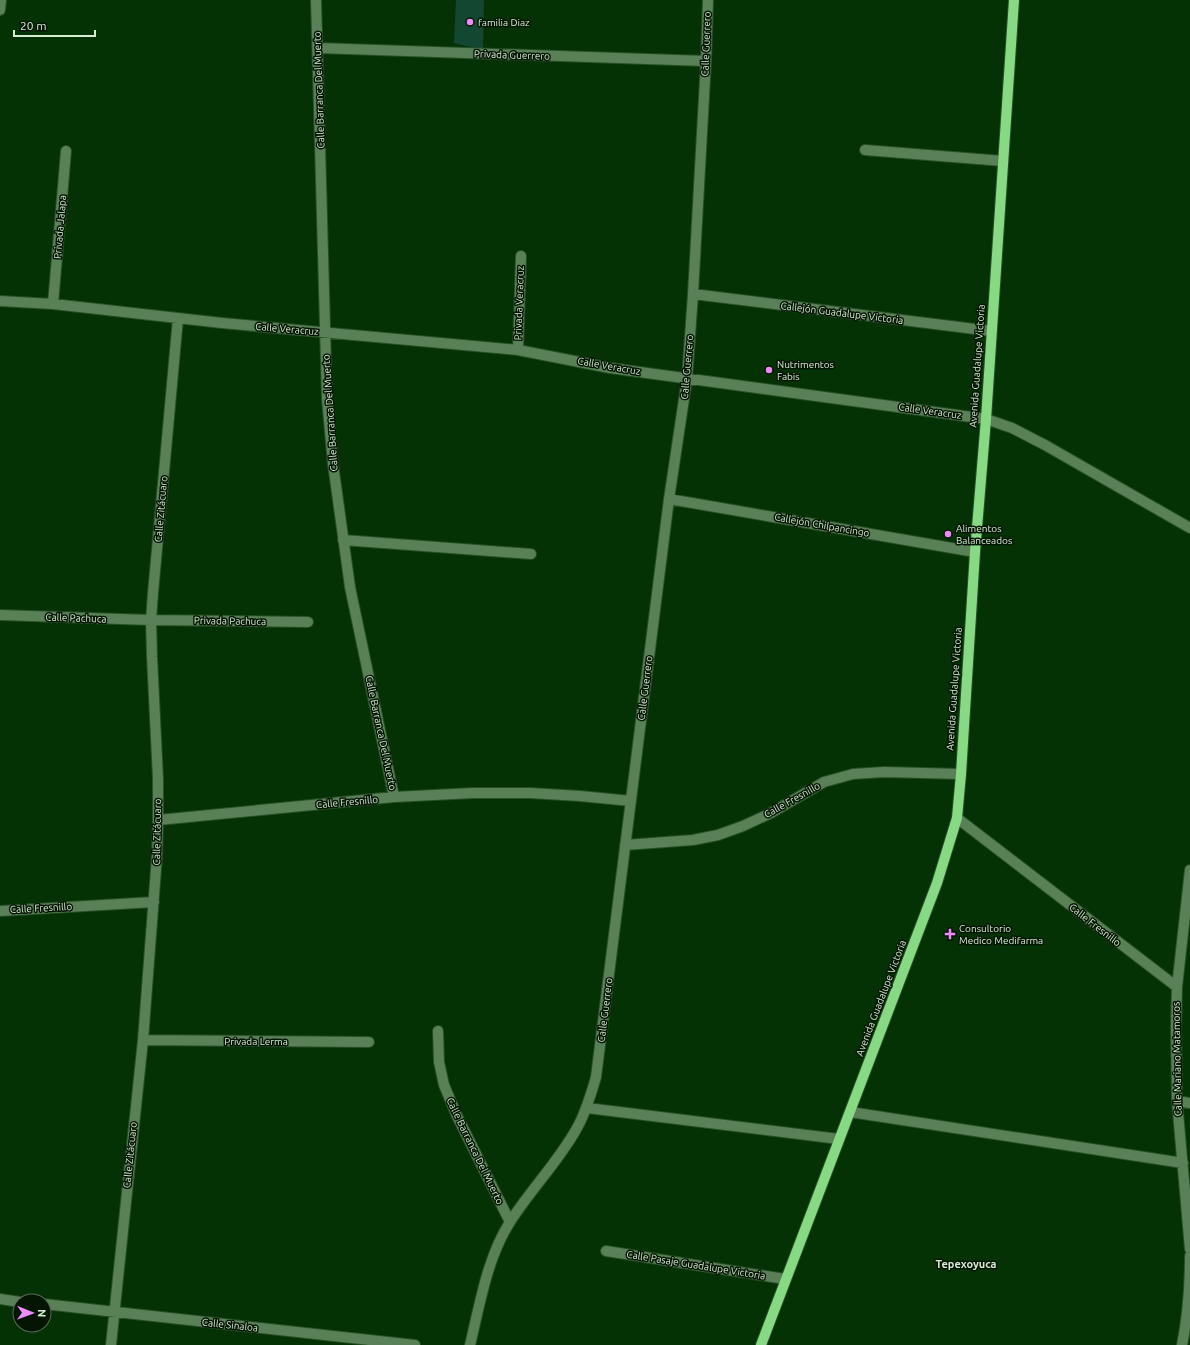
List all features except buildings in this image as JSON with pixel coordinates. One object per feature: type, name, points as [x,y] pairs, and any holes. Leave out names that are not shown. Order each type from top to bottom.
[{"type":"main road","name":"Avenida Guadalupe Victoria","points":[[761,1345],[937,883],[957,818],[1014,0]]},
{"type":"street","points":[[0,10],[1,0]]},
{"type":"street","name":"Calle Barranca Del Muerto","points":[[316,0],[327,400],[333,464],[350,587],[394,797]]},
{"type":"street","name":"Calle Guerrero","points":[[470,1345],[485,1284],[498,1246],[510,1222],[564,1149],[577,1128],[587,1108],[596,1077],[669,499],[687,379],[706,61],[708,0]]},
{"type":"street","name":"Privada Guerrero","points":[[318,48],[706,61]]},
{"type":"street","points":[[865,150],[1003,161]]},
{"type":"street","name":"Privada Jalapa","points":[[53,304],[66,151]]},
{"type":"street","name":"Privada Veracruz","points":[[518,350],[521,256]]},
{"type":"street","name":"Callejón Guadalupe Victoria","points":[[693,294],[991,331]]},
{"type":"street","name":"Calle Veracruz","points":[[0,301],[53,304],[178,318],[518,350],[610,368],[986,419],[1012,428],[1045,445],[1190,528]]},
{"type":"street","name":"Calle Zitácuaro","points":[[111,1345],[143,1040],[154,902],[158,820],[158,779],[152,657],[153,593],[178,318]]},
{"type":"street","name":"Callejón Chilpancingo","points":[[669,499],[975,552]]},
{"type":"street","points":[[343,540],[531,554]]},
{"type":"street","name":"Calle Pachuca","points":[[0,615],[152,620]]},
{"type":"street","name":"Privada Pachuca","points":[[152,620],[308,622]]},
{"type":"street","name":"Calle Fresnillo","points":[[626,845],[693,840],[718,835],[743,826],[770,813],[824,782],[853,774],[884,772],[961,774]]},
{"type":"street","name":"Calle Fresnillo","points":[[158,820],[394,797],[473,793],[530,793],[631,801]]},
{"type":"street","name":"Calle Fresnillo","points":[[957,818],[1177,987]]},
{"type":"street","name":"Calle Mariano Matamoros","points":[[1190,870],[1187,933],[1177,987],[1176,1027],[1177,1101],[1190,1248]]},
{"type":"street","name":"Calle Fresnillo","points":[[0,911],[154,902]]},
{"type":"street","name":"Calle Barranca Del Muerto","points":[[438,1031],[439,1062],[444,1085],[457,1116],[510,1222]]},
{"type":"street","name":"Privada Lerma","points":[[143,1040],[369,1042]]},
{"type":"street","points":[[1177,1101],[1190,1103]]},
{"type":"street","points":[[587,1108],[839,1139]]},
{"type":"street","points":[[850,1112],[1183,1163]]},
{"type":"street","name":"Calle Pasaje Guadalupe Victoria","points":[[606,1251],[785,1279]]},
{"type":"street","points":[[1182,1345],[1190,1287],[1190,1256]]},
{"type":"street","points":[[0,1299],[12,1301]]},
{"type":"street","name":"Calle Sinaloa","points":[[52,1305],[415,1345]]},
{"type":"place","name":"familia Diaz","points":[[470,22]]},
{"type":"place","name":"Nutrimentos Fabis","points":[[769,370]]},
{"type":"place","name":"Alimentos Balanceados","points":[[948,534]]},
{"type":"place","name":"Consultorio Medico Medifarma","points":[[950,934]]},
{"type":"district","name":"Tepexoyuca","points":[[966,1264]]}]
